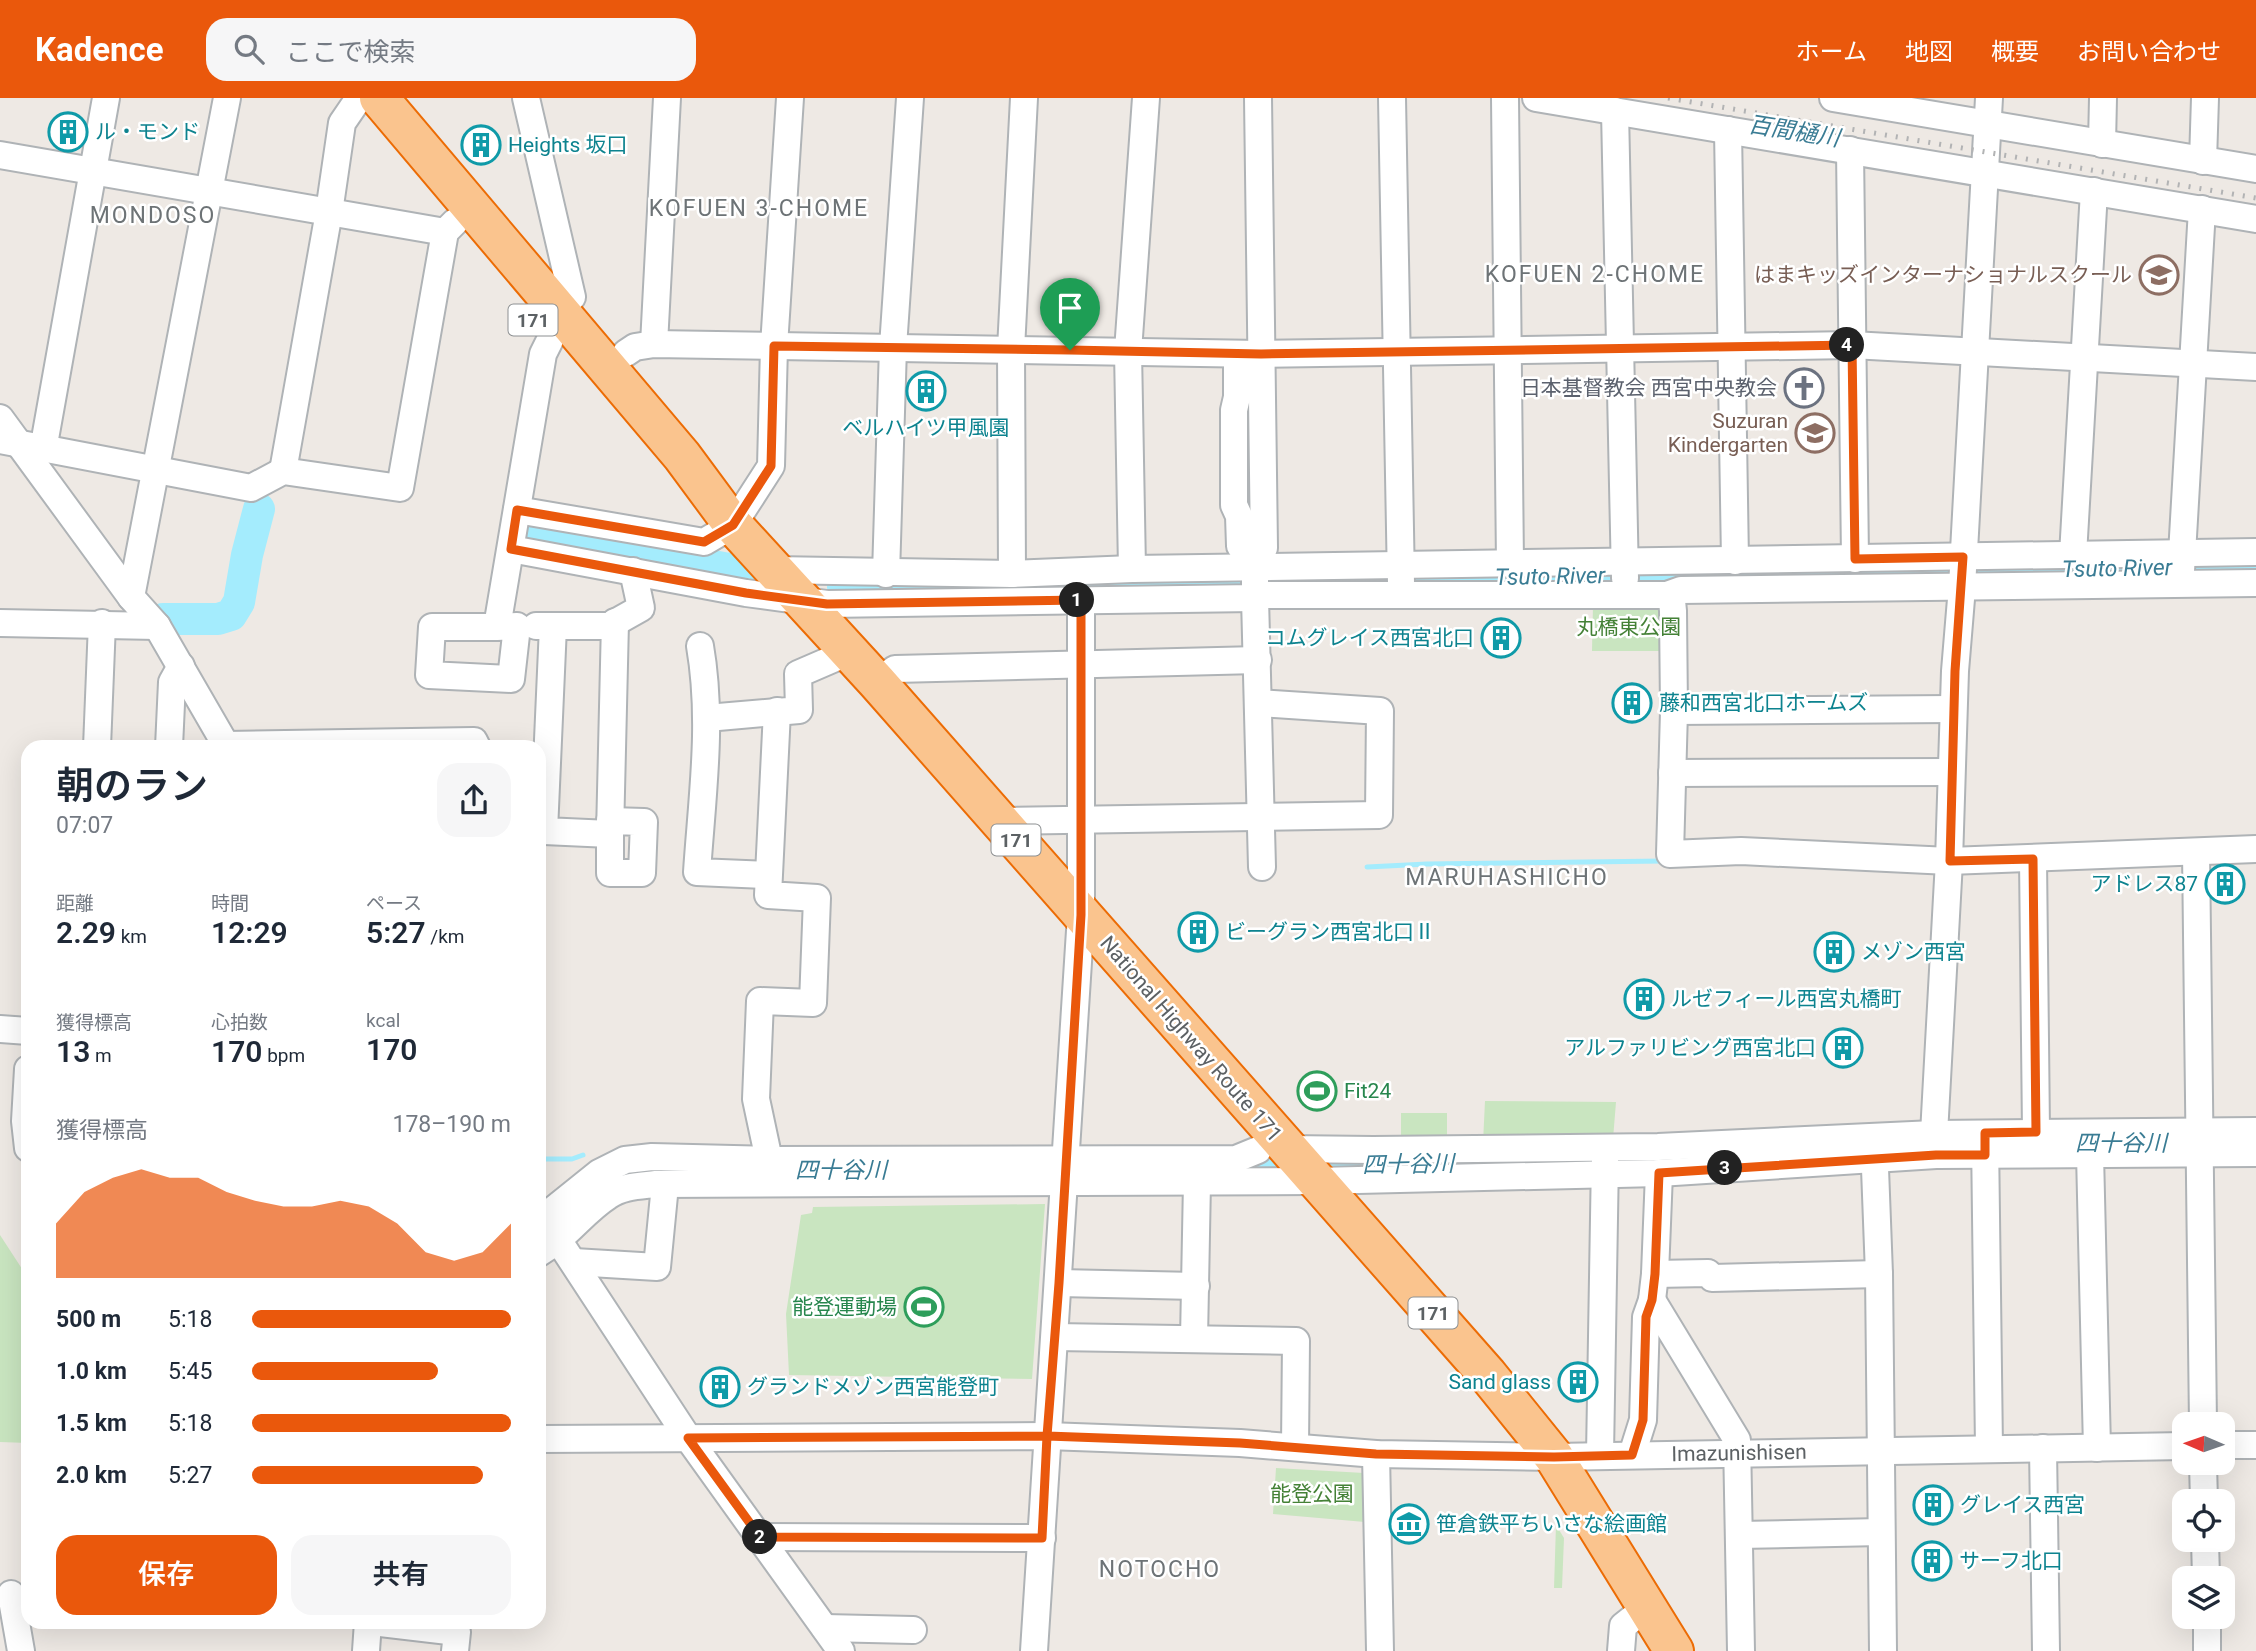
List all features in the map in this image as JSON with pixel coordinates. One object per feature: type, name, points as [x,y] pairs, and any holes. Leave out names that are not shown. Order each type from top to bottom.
[{"type":"highway","name":"171","points":[[407,98],[572,297],[640,349],[716,460],[733,525]]},
{"type":"highway","name":"171","points":[[361,100],[450,227],[684,487],[733,525]]},
{"type":"highway","name":"National Highway Route 171","points":[[361,100],[682,456],[733,525],[1000,821],[1293,1162],[1487,1374],[1554,1457],[1674,1651]]},
{"type":"street","points":[[20,444],[93,171],[106,98]]},
{"type":"street","points":[[131,597],[228,98]]},
{"type":"street","points":[[526,98],[572,297]]},
{"type":"street","points":[[667,98],[640,349],[774,346],[1249,354],[1852,345],[2256,366]]},
{"type":"street","points":[[514,530],[704,542],[733,525],[771,466],[774,346],[790,98]]},
{"type":"street","points":[[886,573],[893,347],[910,98]]},
{"type":"street","points":[[1012,574],[1012,349],[1024,98]]},
{"type":"street","points":[[1132,569],[1128,352],[1146,98]]},
{"type":"street","points":[[1258,98],[1249,354],[1264,548],[1255,583],[1262,867]]},
{"type":"street","points":[[1392,98],[1401,594]]},
{"type":"street","points":[[1505,98],[1510,564]]},
{"type":"street","points":[[1536,98],[2256,219]]},
{"type":"street","points":[[1834,98],[1989,111],[2102,144],[2256,169]]},
{"type":"street","points":[[2102,144],[2103,98]]},
{"type":"street","points":[[2203,161],[2205,98]]},
{"type":"street","points":[[283,471],[342,123],[361,100]]},
{"type":"street","points":[[1615,111],[1625,577]]},
{"type":"street","points":[[1934,1133],[1950,861],[1953,709],[1989,111]]},
{"type":"street","points":[[1728,130],[1735,561]]},
{"type":"street","points":[[1850,150],[1855,559]]},
{"type":"street","points":[[0,155],[329,212],[450,227],[400,488],[283,471],[251,488],[20,444]]},
{"type":"street","points":[[2073,555],[2094,191]]},
{"type":"street","points":[[2181,568],[2202,209]]},
{"type":"street","points":[[550,340],[543,354],[514,530],[507,627],[609,626],[641,608],[633,571]]},
{"type":"street","points":[[0,418],[131,597],[157,625],[224,740]]},
{"type":"street","points":[[514,530],[633,571],[827,604],[1081,600],[1399,566],[1510,564],[1625,577],[1667,595],[1672,601],[1674,711],[1670,854],[1741,850],[1950,861],[2256,849]]},
{"type":"street","points":[[774,570],[1012,574],[1132,569],[1255,583],[1264,595],[1450,595],[1625,577],[1735,561],[1855,559],[2107,585],[2256,552]]},
{"type":"street","points":[[1667,595],[1681,590],[1963,572],[2073,555],[2181,568],[2249,584]]},
{"type":"street","points":[[1034,1651],[1081,915],[1081,600]]},
{"type":"street","points":[[546,831],[610,827],[615,622]]},
{"type":"street","points":[[0,623],[157,625]]},
{"type":"street","points":[[97,740],[102,623]]},
{"type":"street","points":[[546,785],[553,626]]},
{"type":"street","points":[[700,646],[706,678],[707,718],[697,872],[767,875]]},
{"type":"street","points":[[707,718],[799,710],[798,674],[849,652]]},
{"type":"street","points":[[877,682],[895,669],[1258,660]]},
{"type":"street","points":[[169,740],[172,682],[181,666]]},
{"type":"street","points":[[1000,821],[1378,815],[1380,711],[1258,704]]},
{"type":"street","points":[[1674,711],[1953,709]]},
{"type":"street","points":[[769,1160],[756,1099],[761,1000],[813,1003],[817,898],[768,895],[777,711]]},
{"type":"street","points":[[1672,773],[1951,772]]},
{"type":"street","points":[[2196,852],[2203,1412]]},
{"type":"street","points":[[2033,859],[2036,1132]]},
{"type":"street","points":[[0,1029],[21,1030]]},
{"type":"street","points":[[1605,1160],[1659,1173],[1874,1148],[1934,1133],[1985,1144],[2090,1154],[2200,1142],[2256,1131]]},
{"type":"street","points":[[558,1252],[608,1195],[631,1186],[1065,1170],[1236,1159],[1293,1162],[1605,1160],[1658,1147],[1874,1148],[1936,1155],[2036,1132],[2200,1142],[2256,1153]]},
{"type":"street","points":[[1985,1144],[1989,1448]]},
{"type":"street","points":[[1874,1148],[1879,1274],[1883,1651]]},
{"type":"street","points":[[546,1212],[599,1173],[625,1160],[652,1157],[1065,1170],[1197,1182],[1293,1162],[1373,1150],[1538,1162]]},
{"type":"street","points":[[2090,1154],[2097,1448]]},
{"type":"street","points":[[1600,1455],[1605,1160]]},
{"type":"street","points":[[1632,1455],[1643,1420],[1646,1317],[1652,1300],[1655,1274],[1659,1173]]},
{"type":"street","points":[[1195,1339],[1197,1182]]},
{"type":"street","points":[[558,1252],[657,1267],[665,1185]]},
{"type":"street","points":[[546,1227],[558,1252],[841,1651]]},
{"type":"street","points":[[1655,1274],[1708,1273],[1712,1278],[1879,1274]]},
{"type":"street","points":[[1059,1283],[1196,1286]]},
{"type":"street","points":[[1652,1300],[1737,1440],[1741,1651]]},
{"type":"street","points":[[1055,1337],[1296,1341],[1295,1447]]},
{"type":"street","name":"Imazunishisen","points":[[546,1439],[1047,1436],[1240,1443],[1376,1454],[1554,1457],[2172,1446]]},
{"type":"street","points":[[2235,1446],[2256,1445]]},
{"type":"street","points":[[2043,1448],[2046,1651]]},
{"type":"street","points":[[1376,1454],[1380,1651]]},
{"type":"street","points":[[1739,1535],[1881,1532]]},
{"type":"street","points":[[760,1537],[1042,1538]]},
{"type":"street","points":[[13,1593],[21,1651]]},
{"type":"street","points":[[1620,1651],[1623,1626],[1647,1607]]},
{"type":"street","points":[[824,1628],[913,1630]]},
{"type":"street","points":[[366,1651],[369,1629]]},
{"type":"street","points":[[431,1629],[457,1632],[455,1651]]},
{"type":"street","points":[[2207,1629],[2207,1651]]},
{"type":"green space","name":"丸橋東公園","points":[[1659,604],[1665,611],[1667,651],[1592,651],[1593,605]]},
{"type":"green space","points":[[1485,1101],[1616,1102],[1613,1139],[1483,1143]]},
{"type":"green space","points":[[1401,1113],[1447,1113],[1447,1144],[1401,1144]]},
{"type":"green space","name":"能登運動場","points":[[1045,1204],[1032,1379],[789,1375],[786,1314],[801,1215],[812,1213],[813,1207]]},
{"type":"green space","points":[[0,1235],[21,1267],[21,1443],[0,1442]]},
{"type":"green space","name":"能登公園","points":[[1276,1468],[1364,1473],[1365,1522],[1273,1514]]},
{"type":"green space","points":[[1556,1525],[1564,1538],[1562,1588],[1554,1588]]},
{"type":"waterway","name":"Tsuto River","points":[[163,619],[218,619],[231,615],[239,602],[259,509]]},
{"type":"waterway","name":"Tsuto River","points":[[520,531],[740,571]]},
{"type":"waterway","name":"Tsuto River","points":[[843,587],[2256,566]]},
{"type":"waterway","points":[[1367,867],[1664,861]]},
{"type":"waterway","points":[[546,1159],[572,1159],[583,1155]]},
{"type":"waterway","name":"四十谷川","points":[[1215,1166],[1516,1161]]},
{"type":"waterway","name":"四十谷川","points":[[602,1185],[635,1172],[698,1170]]},
{"type":"railway","points":[[1668,98],[2256,198]]},
{"type":"place","name":"ル・モンド","points":[[68,132]]},
{"type":"place","name":"Heights 坂口","points":[[481,145]]},
{"type":"place","name":"はまキッズインターナショナルスクール","points":[[2159,275]]},
{"type":"place","name":"日本基督教会 西宮中央教会","points":[[1804,388]]},
{"type":"place","name":"ベルハイツ甲風園","points":[[926,391]]},
{"type":"place","name":"Suzuran Kindergarten","points":[[1815,433]]},
{"type":"place","name":"コムグレイス西宮北口","points":[[1501,638]]},
{"type":"place","name":"藤和西宮北口ホームズ","points":[[1632,703]]},
{"type":"place","name":"アドレス87","points":[[2225,884]]},
{"type":"place","name":"ビーグラン西宮北口Ⅱ","points":[[1198,932]]},
{"type":"place","name":"メゾン西宮","points":[[1834,952]]},
{"type":"place","name":"ルゼフィール西宮丸橋町","points":[[1644,999]]},
{"type":"place","name":"アルファリビング西宮北口","points":[[1843,1048]]},
{"type":"place","name":"Fit24","points":[[1317,1091]]},
{"type":"place","name":"能登運動場","points":[[924,1307]]},
{"type":"place","name":"Sand glass","points":[[1578,1382]]},
{"type":"place","name":"グランドメゾン西宮能登町","points":[[720,1387]]},
{"type":"place","name":"グレイス西宮","points":[[1933,1505]]},
{"type":"place","name":"笹倉鉄平ちいさな絵画館","points":[[1409,1524]]},
{"type":"place","name":"サーフ北口","points":[[1932,1561]]},
{"type":"district","name":"KOFUEN 3-CHOME","points":[[759,208]]},
{"type":"district","name":"MONDOSO","points":[[153,215]]},
{"type":"district","name":"KOFUEN 2-CHOME","points":[[1595,274]]},
{"type":"district","name":"MARUHASHICHO","points":[[1507,877]]},
{"type":"district","name":"NOTOCHO","points":[[1160,1569]]},
{"type":"route","points":[[1070,350],[774,346],[771,466],[733,525],[704,542],[517,510],[511,549],[746,593],[827,604],[1081,600],[1081,915],[1047,1436],[688,1438],[760,1537],[1042,1538],[1047,1436],[1240,1443],[1376,1454],[1554,1457],[1632,1455],[1643,1420],[1646,1395],[1646,1317],[1652,1300],[1655,1274],[1659,1173],[1936,1155],[1985,1155],[1985,1133],[2036,1132],[2033,859],[1950,861],[1953,709],[1963,557],[1855,559],[1852,345],[1261,354],[1070,350]]},
{"type":"water label","name":"百間樋川","points":[[1794,131]]}]
